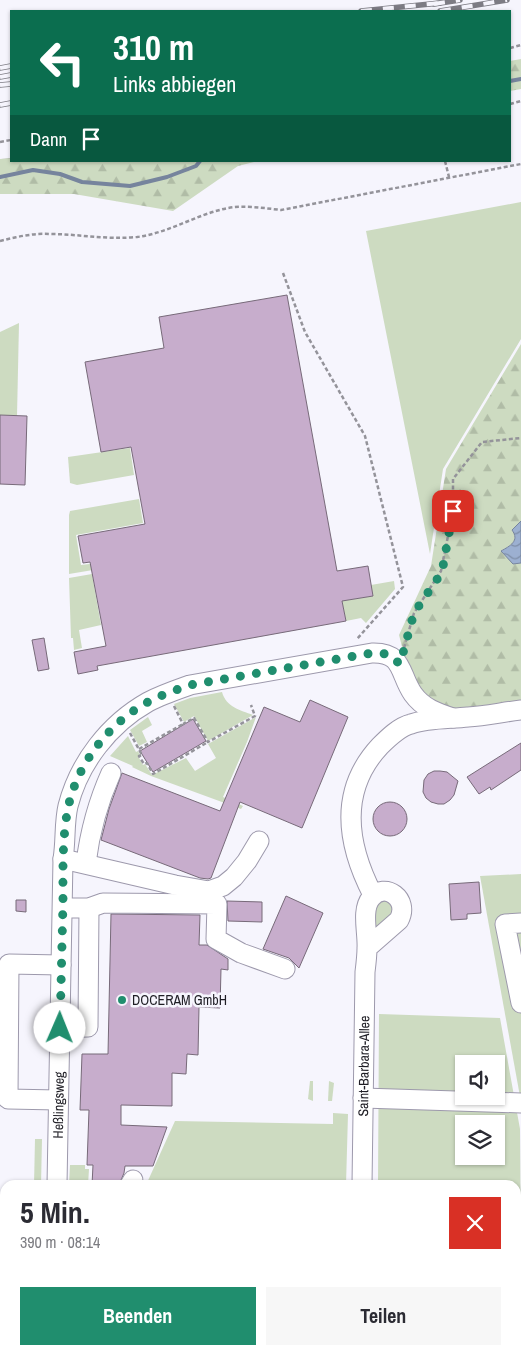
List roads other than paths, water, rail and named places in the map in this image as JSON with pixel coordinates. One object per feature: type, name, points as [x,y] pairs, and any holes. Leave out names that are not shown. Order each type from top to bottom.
[{"type":"street","name":"Heßlingsweg","points":[[57,1180],[63,859],[68,806],[80,774],[96,747],[130,714],[148,702],[190,685],[372,653],[394,659],[413,694],[424,705],[435,713],[453,718]]},
{"type":"street","points":[[367,948],[399,920],[403,907],[401,901],[395,895],[382,891],[373,895],[362,873],[354,848],[350,820],[353,794],[372,754],[389,737],[410,724],[521,710]]},
{"type":"street","points":[[86,863],[93,820],[111,773]]},
{"type":"street","points":[[63,859],[209,891],[223,886],[234,876],[247,861],[259,841]]},
{"type":"street","name":"Saint-Barbara-Allee","points":[[362,1180],[367,948],[366,907],[373,895]]},
{"type":"street","points":[[62,908],[89,908],[103,902],[217,904],[216,939],[241,953],[285,970]]},
{"type":"street","points":[[60,1028],[88,1027],[89,908]]},
{"type":"street","points":[[521,923],[505,924],[521,1003]]},
{"type":"street","points":[[58,1100],[8,1099],[9,964],[61,965]]},
{"type":"street","points":[[363,1098],[521,1103]]},
{"type":"water","points":[[521,521],[521,563],[513,564],[501,551],[513,543],[515,537],[512,530]]},
{"type":"waterway","points":[[511,81],[521,79]]},
{"type":"waterway","points":[[0,177],[33,170],[60,174],[82,182],[130,186],[167,177],[196,166],[199,162]]},
{"type":"railway","points":[[434,4],[460,0]]},
{"type":"railway","points":[[446,10],[507,0]]},
{"type":"railway","points":[[371,10],[440,3]]},
{"type":"railway","points":[[0,68],[10,66]]},
{"type":"railway","points":[[0,77],[10,75]]},
{"type":"railway","points":[[0,85],[10,84]]},
{"type":"railway","points":[[0,105],[10,103]]},
{"type":"place","name":"DOCERAM GmbH","points":[[122,1000]]}]
